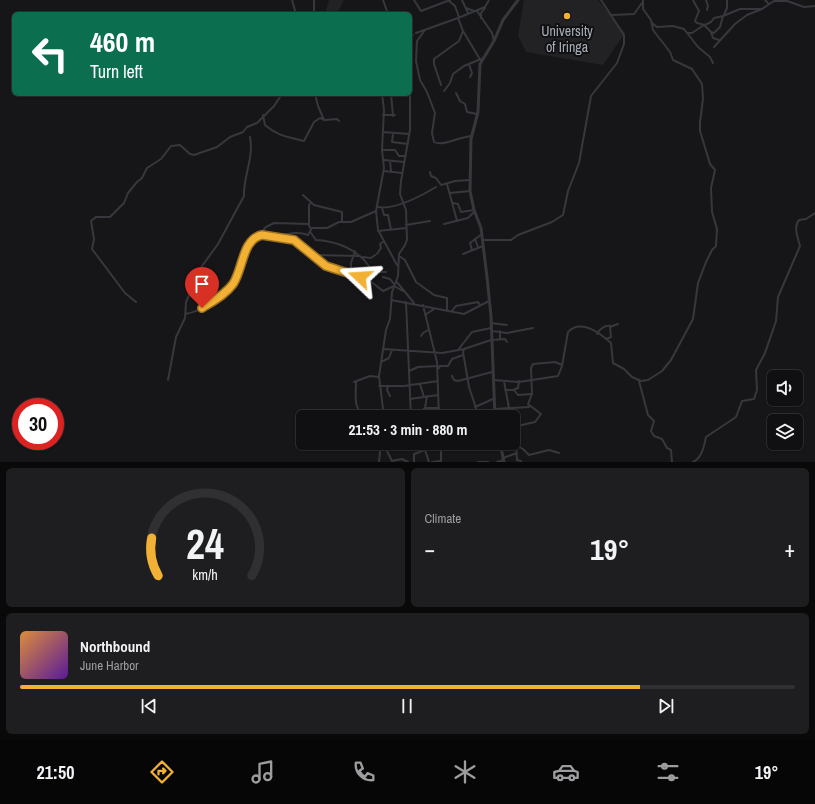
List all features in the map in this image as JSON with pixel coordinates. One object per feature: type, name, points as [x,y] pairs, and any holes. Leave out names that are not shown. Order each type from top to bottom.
[{"type":"street","points":[[292,0],[295,12]]},
{"type":"street","points":[[314,0],[314,12]]},
{"type":"street","points":[[383,0],[387,12]]},
{"type":"street","points":[[414,0],[420,11],[435,7],[449,0],[457,10],[458,18],[463,31],[481,60]]},
{"type":"street","points":[[438,0],[441,3]]},
{"type":"street","points":[[462,0],[468,13]]},
{"type":"street","points":[[481,18],[482,12],[489,0]]},
{"type":"street","points":[[518,0],[504,20],[494,41],[481,60],[478,80],[477,114],[472,136],[470,191],[474,211],[482,234],[490,301],[494,410],[530,407],[541,414],[535,422],[520,425]]},
{"type":"street","points":[[482,240],[510,240],[518,235],[552,222],[562,215],[568,191],[580,161],[591,96],[617,62],[624,44],[624,34],[601,0]]},
{"type":"street","points":[[693,0],[699,11],[696,21],[697,23],[705,25],[711,32],[713,38],[719,40]]},
{"type":"street","points":[[706,0],[708,4],[707,10]]},
{"type":"street","points":[[711,32],[714,32],[719,28],[727,8],[726,0]]},
{"type":"street","points":[[765,0],[769,4]]},
{"type":"street","points":[[714,47],[732,26],[745,16],[763,9],[775,0],[787,1],[804,7],[815,6]]},
{"type":"street","points":[[612,15],[634,14],[643,1]]},
{"type":"street","points":[[643,1],[645,13],[652,23],[658,27],[681,27],[704,54],[710,57],[713,63]]},
{"type":"street","points":[[416,33],[485,7]]},
{"type":"street","points":[[466,8],[476,11],[490,30],[494,41]]},
{"type":"street","points":[[687,33],[692,33],[711,22],[715,17],[723,16],[742,9],[763,9]]},
{"type":"street","points":[[493,380],[519,382],[558,376],[562,365],[565,340],[569,331],[582,326],[606,339],[613,347],[613,363],[624,369],[630,376],[639,381],[647,381],[662,372],[682,341],[694,317],[695,299],[700,278],[710,253],[716,246],[716,229],[712,212],[712,177],[715,170],[709,162],[700,123],[703,99],[702,84],[693,70],[674,61],[670,51],[653,30],[652,23]]},
{"type":"street","points":[[425,30],[417,41],[416,61],[420,80],[428,92],[435,112],[432,133],[434,142],[438,144],[472,136]]},
{"type":"street","points":[[441,85],[434,64],[434,59],[459,41],[463,31]]},
{"type":"street","points":[[444,91],[450,83],[453,74],[469,64],[481,60]]},
{"type":"street","points":[[469,64],[472,73],[470,77]]},
{"type":"street","points":[[456,93],[460,101],[465,104],[467,112],[477,114]]},
{"type":"street","points":[[136,302],[125,293],[92,249],[94,239],[91,220],[96,217],[110,217],[124,203],[128,193],[142,178],[147,168],[161,158],[166,150],[171,146],[180,145],[192,155],[206,151],[223,143],[230,137],[243,132],[247,127],[257,123],[263,115],[274,106],[281,96]]},
{"type":"street","points":[[316,96],[324,120]]},
{"type":"street","points":[[382,96],[382,150],[384,171],[376,211],[376,223],[398,266]]},
{"type":"street","points":[[383,115],[394,116],[391,96]]},
{"type":"street","points":[[384,410],[379,386],[381,362],[386,330],[390,319],[399,256],[406,243],[406,210],[400,194],[402,173],[410,134],[410,96]]},
{"type":"street","points":[[263,115],[265,124],[273,132],[287,138],[304,141],[314,122],[319,118],[324,120],[338,119],[339,121]]},
{"type":"street","points":[[383,132],[392,134],[410,134]]},
{"type":"street","points":[[392,134],[392,142],[408,144]]},
{"type":"street","points":[[168,380],[176,338],[185,314],[186,302],[196,283],[201,268],[218,244],[244,196],[243,191],[250,165],[250,137]]},
{"type":"street","points":[[382,150],[395,150],[399,156],[406,156]]},
{"type":"street","points":[[384,160],[404,162]]},
{"type":"street","points":[[390,161],[391,171]]},
{"type":"street","points":[[384,171],[402,173]]},
{"type":"street","points":[[430,172],[431,176],[437,179],[440,184],[470,180]]},
{"type":"street","points":[[447,184],[457,221]]},
{"type":"street","points":[[378,207],[382,208],[403,203],[421,196],[436,187]]},
{"type":"street","points":[[450,193],[470,191]]},
{"type":"street","points":[[303,195],[311,204],[342,212],[342,222]]},
{"type":"street","points":[[453,203],[458,204],[461,212],[474,211]]},
{"type":"street","points":[[310,233],[309,205],[311,204]]},
{"type":"street","points":[[382,208],[384,214],[389,217],[391,230]]},
{"type":"street","points":[[311,229],[327,228],[342,222],[353,222],[376,211]]},
{"type":"street","points":[[444,224],[471,216],[474,211]]},
{"type":"street","points":[[693,462],[700,457],[706,443],[706,437],[736,417],[742,400],[753,399],[757,390],[756,370],[765,353],[776,321],[778,297],[800,246],[796,224],[799,219],[807,218],[815,213]]},
{"type":"street","points":[[380,232],[430,221]]},
{"type":"street","points":[[185,314],[197,311],[226,293],[235,281],[250,242],[266,227],[274,222],[299,222],[309,225]]},
{"type":"street","points":[[276,236],[297,232],[308,235],[310,233]]},
{"type":"street","points":[[310,233],[316,240],[335,242],[355,251],[374,272]]},
{"type":"street","points":[[257,236],[264,234],[296,241],[326,266],[359,276],[365,276],[369,273]]},
{"type":"street","points":[[472,250],[470,244],[482,234]]},
{"type":"street","points":[[475,239],[478,247]]},
{"type":"street","points":[[314,255],[354,255],[371,258],[376,255],[381,248],[380,244],[384,241]]},
{"type":"street","points":[[463,254],[483,246]]},
{"type":"street","points":[[351,273],[355,251]]},
{"type":"street","points":[[399,256],[406,261],[416,282],[434,295],[447,298],[447,310]]},
{"type":"street","points":[[359,276],[374,272],[378,274],[386,272]]},
{"type":"street","points":[[365,276],[383,291],[394,285]]},
{"type":"street","points":[[383,277],[390,279],[394,285],[404,292]]},
{"type":"street","points":[[396,281],[414,303]]},
{"type":"street","points":[[392,300],[414,303],[452,312],[466,313],[490,301]]},
{"type":"street","points":[[406,302],[410,410]]},
{"type":"street","points":[[452,312],[456,306],[473,302],[478,302],[480,305]]},
{"type":"street","points":[[422,410],[425,408],[439,408],[438,366],[423,305]]},
{"type":"street","points":[[425,315],[435,308]]},
{"type":"street","points":[[491,323],[507,325]]},
{"type":"street","points":[[597,334],[601,328],[618,324]]},
{"type":"street","points":[[500,339],[501,325]]},
{"type":"street","points":[[606,339],[611,337],[611,326]]},
{"type":"street","points":[[458,350],[472,332],[491,329],[507,333],[533,328]]},
{"type":"street","points":[[421,336],[428,330]]},
{"type":"street","points":[[383,349],[435,353],[464,349],[491,340],[505,339],[507,342]]},
{"type":"street","points":[[464,349],[463,355],[476,410]]},
{"type":"street","points":[[381,362],[388,358],[392,350]]},
{"type":"street","points":[[438,369],[440,366],[448,366],[452,359],[463,355]]},
{"type":"street","points":[[530,407],[528,403],[532,393],[531,368],[533,364],[556,362],[562,365]]},
{"type":"street","points":[[408,371],[418,367],[438,366]]},
{"type":"street","points":[[452,376],[456,381],[492,372]]},
{"type":"street","points":[[359,410],[356,405],[355,399],[355,382],[370,376],[379,377]]},
{"type":"street","points":[[379,386],[420,384],[438,381]]},
{"type":"street","points":[[504,381],[505,390],[510,401],[509,408]]},
{"type":"street","points":[[639,381],[648,415],[654,421],[652,432],[654,436],[662,439],[667,448],[671,450],[672,462]]},
{"type":"street","points":[[505,390],[513,390],[518,388],[519,382]]},
{"type":"street","points":[[420,384],[424,397]]},
{"type":"street","points":[[388,386],[387,389],[390,396]]},
{"type":"street","points":[[513,390],[518,395],[527,395],[532,393]]},
{"type":"street","points":[[410,399],[438,395]]},
{"type":"street","points":[[425,408],[427,396]]},
{"type":"street","points":[[475,407],[493,399]]},
{"type":"street","points":[[520,448],[529,455],[549,450],[559,453]]},
{"type":"street","points":[[379,462],[380,450]]},
{"type":"street","points":[[387,450],[392,461],[402,459],[408,462]]},
{"type":"street","points":[[414,462],[414,454],[425,450],[431,462],[441,462],[441,450]]},
{"type":"street","points":[[501,450],[504,460]]},
{"type":"street","points":[[497,462],[504,460],[517,452]]},
{"type":"street","points":[[517,452],[517,461],[521,461]]},
{"type":"street","points":[[478,462],[488,462]]},
{"type":"shaded area","points":[[329,0],[344,0],[338,12],[326,12]]},
{"type":"shaded area","name":"University of Iringa","points":[[524,0],[598,0],[625,33],[603,65],[526,52],[518,36]]},
{"type":"place","name":"University of Iringa","points":[[567,16]]},
{"type":"route","points":[[202,308],[226,293],[234,283],[249,244],[259,235],[266,234],[294,240],[326,266],[352,273],[360,277]]}]
